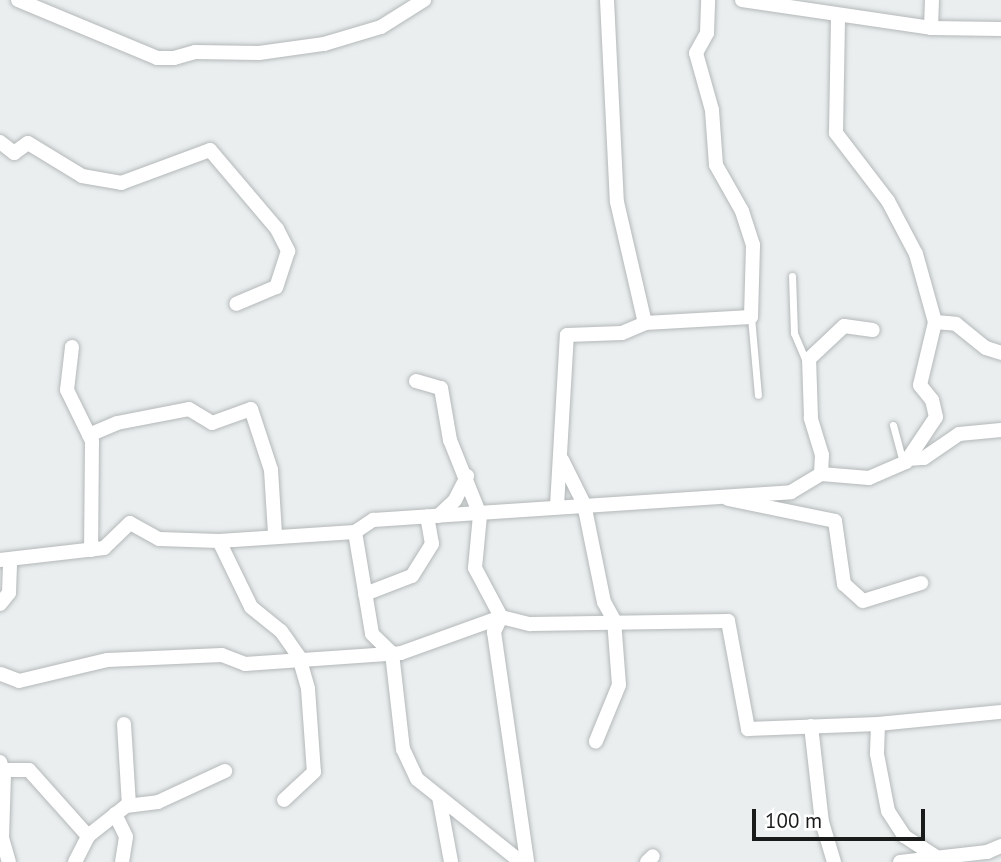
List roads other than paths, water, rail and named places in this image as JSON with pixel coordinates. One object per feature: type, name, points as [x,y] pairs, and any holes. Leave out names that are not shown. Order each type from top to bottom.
[{"type":"street","points":[[18,0],[158,58],[174,58],[195,52],[258,53],[324,44],[381,27],[424,0]]},
{"type":"street","points":[[607,0],[617,202],[645,323]]},
{"type":"street","points":[[557,506],[567,335],[622,333],[645,323],[751,317],[753,245],[742,211],[716,165],[712,110],[696,53],[708,33],[708,0]]},
{"type":"street","points":[[742,0],[931,28],[1001,29]]},
{"type":"street","points":[[931,28],[932,0]]},
{"type":"street","points":[[838,16],[836,133],[888,201],[905,233],[916,254],[935,322],[920,384],[932,400],[936,417],[906,461]]},
{"type":"street","points":[[0,142],[14,153],[28,144],[82,176],[121,183],[210,150],[277,229],[288,251],[276,287],[236,304]]},
{"type":"street","points":[[935,322],[956,324],[986,348],[1001,353]]},
{"type":"street","points":[[821,474],[822,455],[811,418],[809,359],[844,326],[873,330]]},
{"type":"street","points":[[72,347],[67,390],[89,435],[91,550]]},
{"type":"street","points":[[416,381],[441,388],[450,440],[480,512],[475,568],[501,617]]},
{"type":"street","points":[[89,435],[117,423],[189,409],[212,423],[251,409],[271,470],[275,534]]},
{"type":"street","points":[[0,604],[9,593],[5,559],[104,548],[130,523],[159,539],[219,541],[275,534],[355,532],[373,520],[703,494],[791,492],[821,474],[869,478],[906,461],[924,458],[959,434],[1001,430]]},
{"type":"street","points":[[561,459],[584,504],[604,602],[614,620],[619,685],[596,741]]},
{"type":"street","points":[[433,516],[455,499],[467,476]]},
{"type":"street","points":[[703,494],[835,521],[844,584],[863,601],[921,583]]},
{"type":"street","points":[[366,594],[412,576],[432,544],[433,516]]},
{"type":"street","points":[[355,532],[372,634],[392,653],[403,749],[416,779],[521,862]]},
{"type":"street","points":[[219,541],[251,607],[281,631],[299,657],[307,689],[314,772],[284,800]]},
{"type":"street","points":[[501,617],[494,632],[527,862]]},
{"type":"street","points":[[0,675],[19,681],[107,660],[222,655],[245,664],[299,657],[392,653],[501,617],[530,624],[614,620],[728,621],[748,729],[878,724],[1001,712]]},
{"type":"street","points":[[124,724],[129,805]]},
{"type":"street","points":[[878,724],[877,754],[888,811],[904,836],[935,856]]},
{"type":"street","points":[[811,726],[822,822],[834,862]]},
{"type":"street","points":[[9,862],[2,838],[2,765],[29,770],[88,836]]},
{"type":"street","points":[[75,862],[88,836],[129,805],[158,802],[225,771]]},
{"type":"street","points":[[439,797],[451,862]]},
{"type":"street","points":[[115,814],[126,837],[122,862]]},
{"type":"street","points":[[900,862],[987,852],[1001,846]]},
{"type":"lane","points":[[792,276],[794,333],[810,370]]},
{"type":"lane","points":[[751,317],[758,395]]},
{"type":"lane","points":[[893,425],[906,461]]}]
